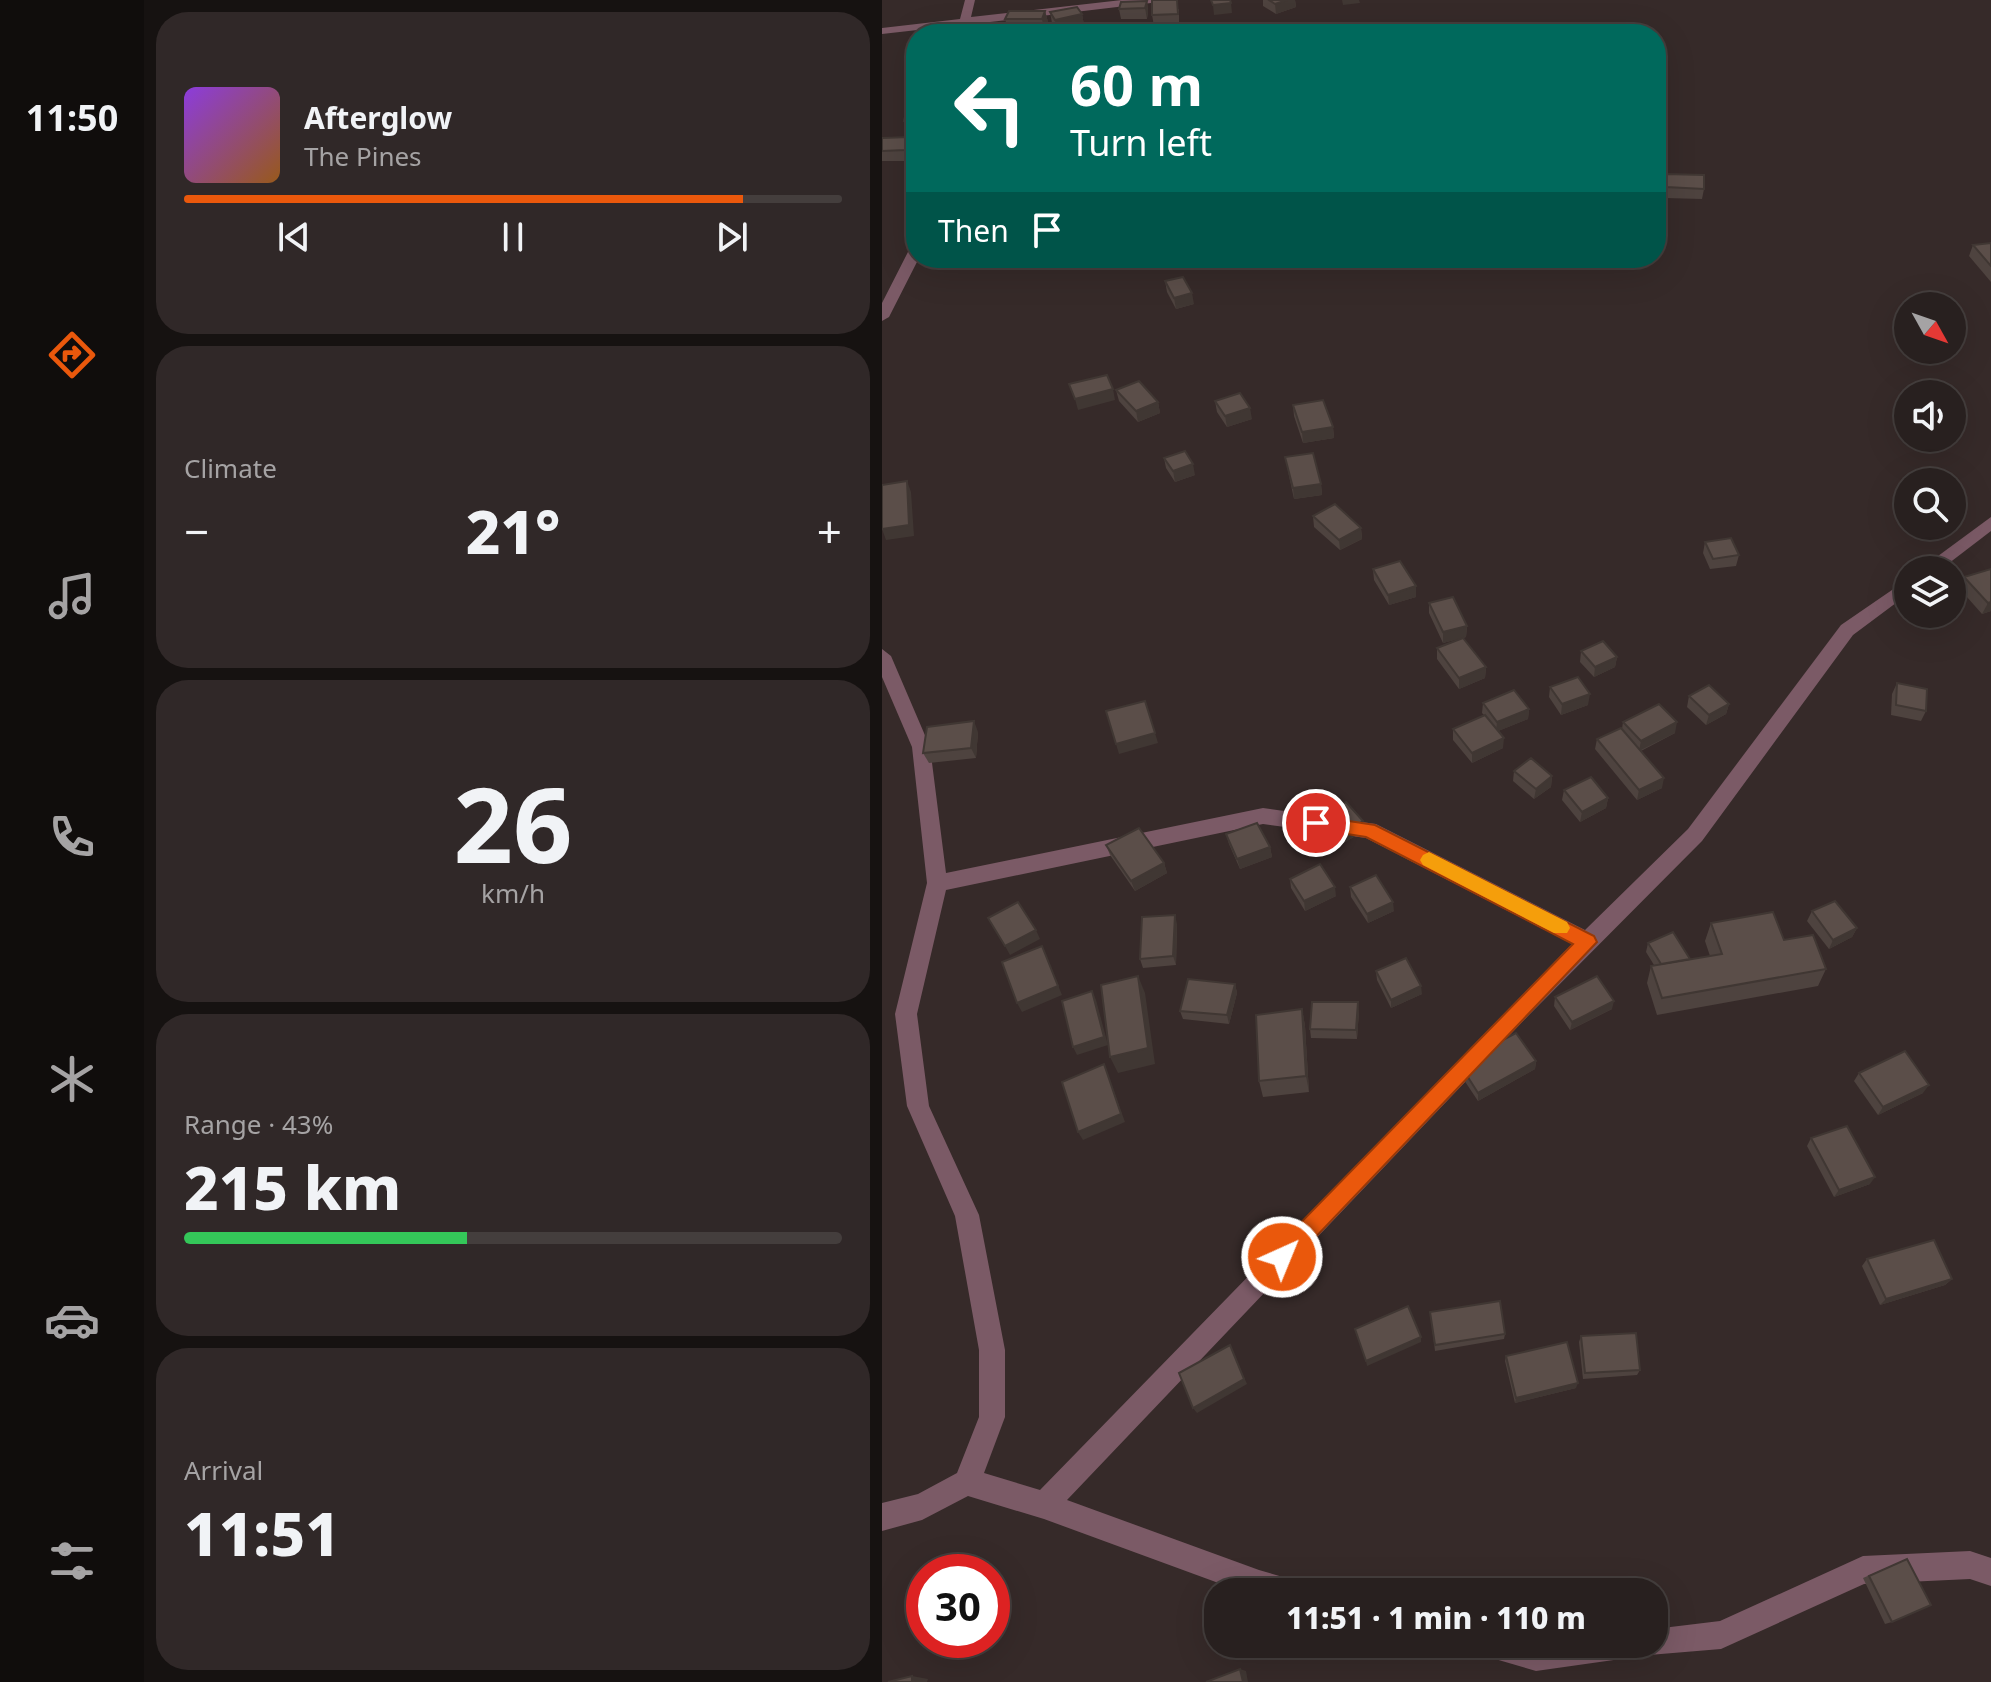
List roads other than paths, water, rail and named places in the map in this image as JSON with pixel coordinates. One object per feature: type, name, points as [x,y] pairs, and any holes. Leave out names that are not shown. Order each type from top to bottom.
[{"type":"street","points":[[967,24],[965,20],[970,0]]},
{"type":"street","points":[[935,24],[1151,0]]},
{"type":"street","points":[[882,31],[906,28]]},
{"type":"street","points":[[882,317],[907,268]]},
{"type":"street","points":[[1947,556],[1991,523]]},
{"type":"street","points":[[1044,1505],[1695,835],[1847,630],[1894,595]]},
{"type":"street","points":[[882,656],[921,747],[937,883],[906,1014],[918,1106],[967,1215],[992,1350],[992,1417],[967,1482],[922,1506],[882,1517]]},
{"type":"street","points":[[937,883],[1263,816],[1369,830],[1588,942]]},
{"type":"street","points":[[967,1482],[1044,1505],[1243,1578]]},
{"type":"street","points":[[1668,1641],[1721,1635],[1863,1570],[1970,1565],[1991,1572]]}]
